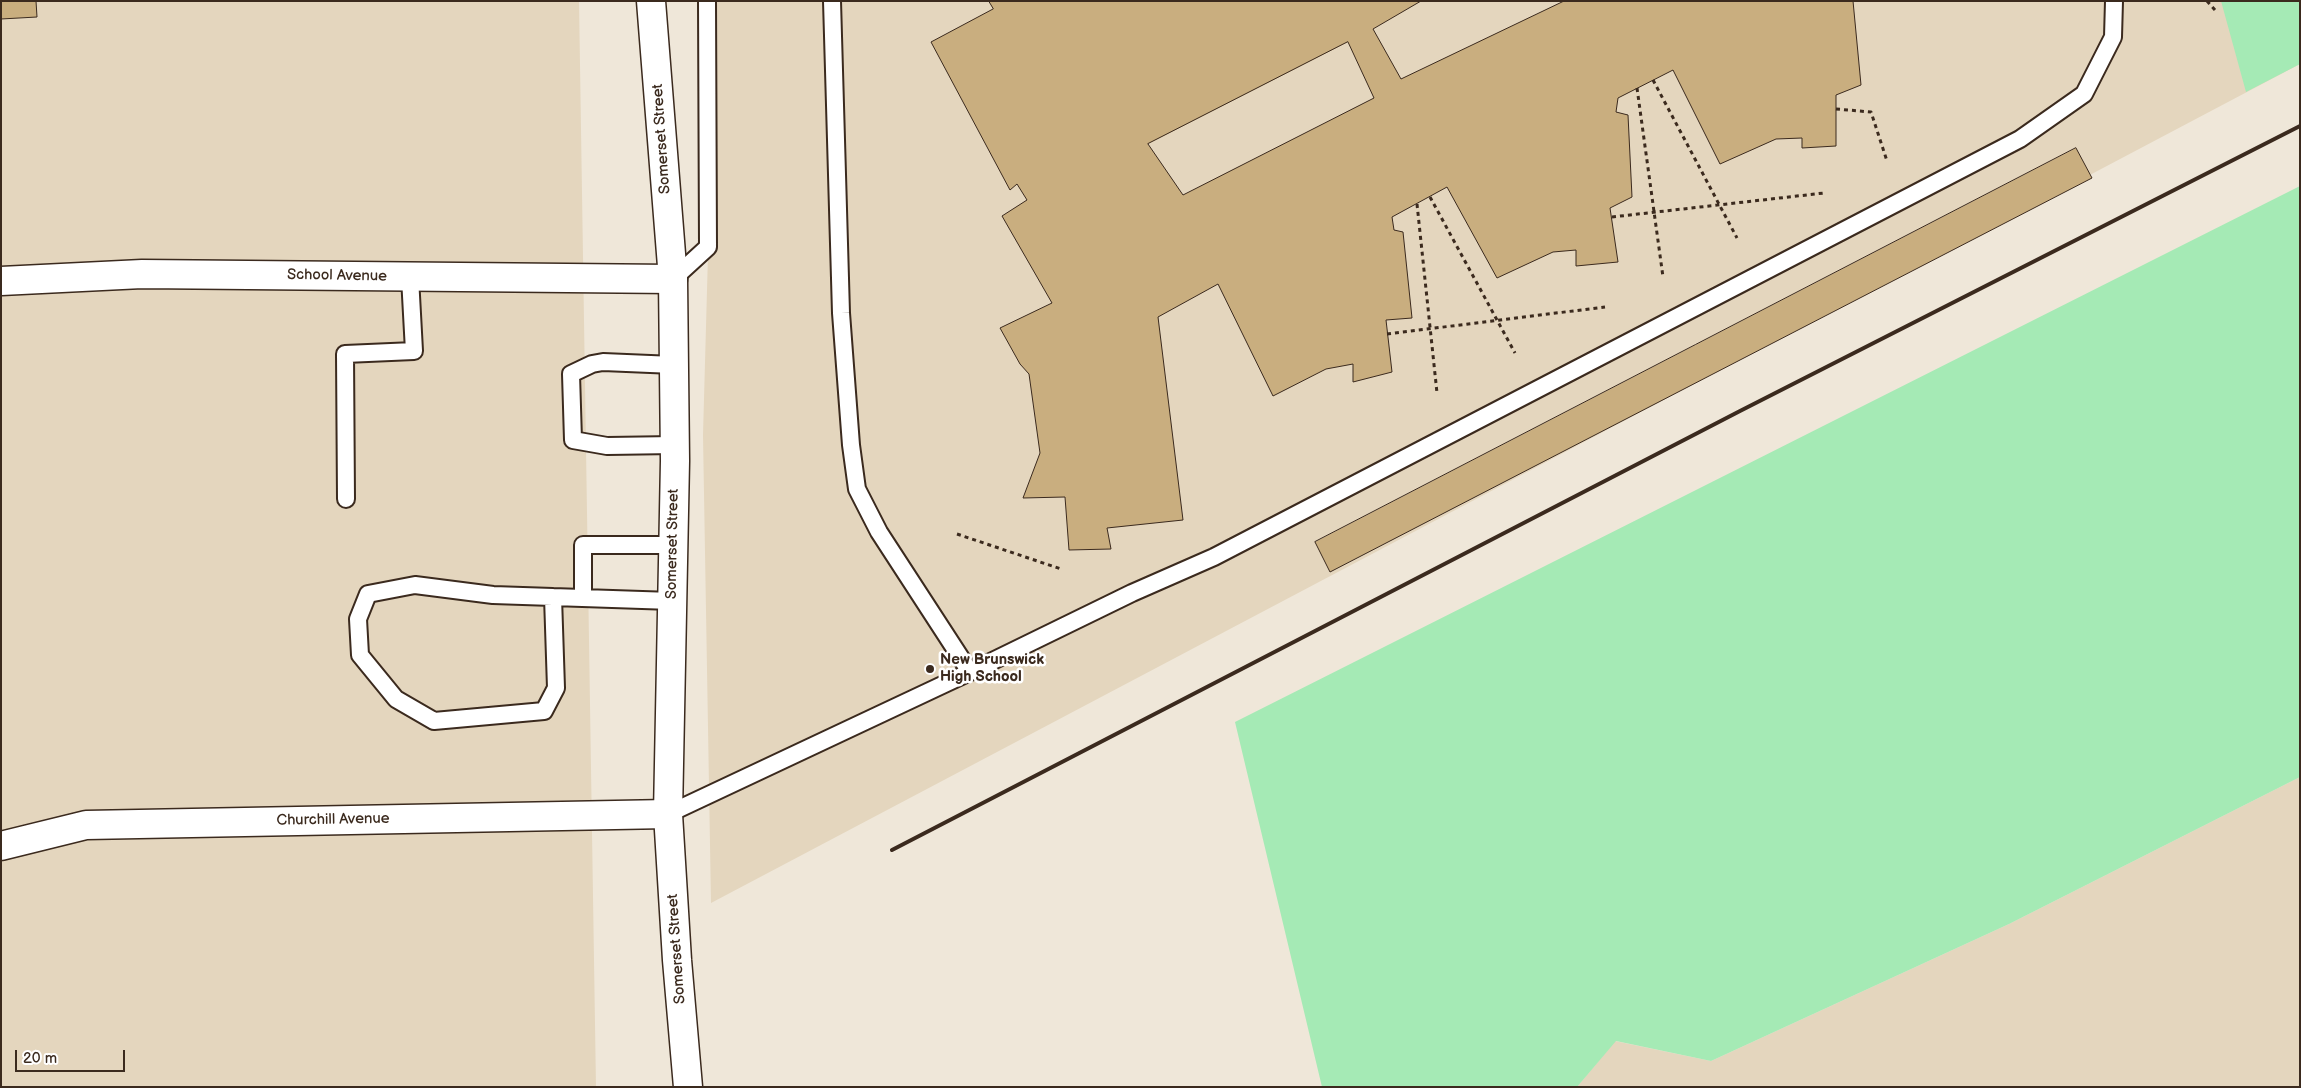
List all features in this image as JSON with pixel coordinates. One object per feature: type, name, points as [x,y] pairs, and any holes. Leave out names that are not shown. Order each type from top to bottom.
[{"type":"street","name":"Somerset Street","points":[[651,1],[673,279],[675,445],[668,814],[677,960],[688,1087]]},
{"type":"street","name":"School Avenue","points":[[1,281],[142,274],[673,279]]},
{"type":"street","name":"Churchill Avenue","points":[[1,846],[86,824],[668,814]]},
{"type":"lane","points":[[673,279],[708,247],[707,1]]},
{"type":"lane","points":[[832,1],[841,313],[851,445],[857,489],[879,532],[970,672]]},
{"type":"lane","points":[[668,814],[970,672],[1132,592],[1214,557],[2020,139],[2084,94],[2114,36],[2114,1]]},
{"type":"lane","points":[[346,498],[345,354],[414,352],[410,277]]},
{"type":"lane","points":[[674,365],[603,362],[592,364],[571,374],[573,440],[607,446],[675,445]]},
{"type":"lane","points":[[583,598],[583,545],[673,545]]},
{"type":"lane","points":[[553,598],[556,688],[544,710],[434,721],[396,699],[360,656],[358,619],[368,594],[414,585],[493,596],[672,601]]},
{"type":"path","points":[[2207,1],[2215,10]]},
{"type":"path","points":[[1654,80],[1737,238]]},
{"type":"path","points":[[1637,88],[1663,277]]},
{"type":"path","points":[[1836,109],[1871,112],[1887,161]]},
{"type":"path","points":[[1612,217],[1824,193]]},
{"type":"path","points":[[1430,197],[1515,353]]},
{"type":"path","points":[[1417,204],[1437,393]]},
{"type":"path","points":[[1387,334],[1605,307]]},
{"type":"path","points":[[957,534],[1061,569]]},
{"type":"shaded area","points":[[1,1],[579,1],[596,1087],[1,1087]]},
{"type":"shaded area","name":"New Brunswick High School","points":[[715,1],[2300,1],[2300,64],[711,903],[703,435]]},
{"type":"shaded area","points":[[2300,777],[2300,1087],[1577,1087],[1615,1041],[1711,1061],[2009,924]]},
{"type":"green space","points":[[2221,1],[2300,1],[2300,64],[2246,92]]},
{"type":"green space","points":[[2300,186],[2300,777],[2009,924],[1711,1061],[1616,1041],[1577,1087],[1322,1087],[1235,722]]},
{"type":"building","points":[[1,1],[36,1],[37,17],[1,19]]},
{"type":"building","points":[[989,1],[1421,1],[1373,29],[1401,79],[1564,1],[1853,1],[1861,85],[1836,95],[1836,146],[1802,148],[1802,138],[1776,139],[1720,164],[1673,70],[1618,98],[1616,112],[1628,115],[1632,197],[1610,208],[1618,262],[1576,266],[1576,250],[1553,252],[1497,278],[1447,187],[1392,217],[1394,230],[1403,232],[1412,318],[1386,320],[1392,372],[1353,382],[1353,364],[1326,369],[1273,396],[1218,284],[1158,317],[1183,520],[1107,528],[1111,549],[1069,550],[1065,497],[1023,498],[1040,453],[1029,374],[1020,364],[1000,328],[1052,303],[1002,216],[1027,200],[1017,184],[1010,190],[931,42],[993,9]],"holes":[[[1348,42],[1374,98],[1183,195],[1148,144]]]},
{"type":"building","points":[[2076,148],[2092,178],[1330,572],[1315,542]]},
{"type":"railway","points":[[892,850],[1740,411],[2300,126]]},
{"type":"place","name":"New Brunswick High School","points":[[930,669]]}]
